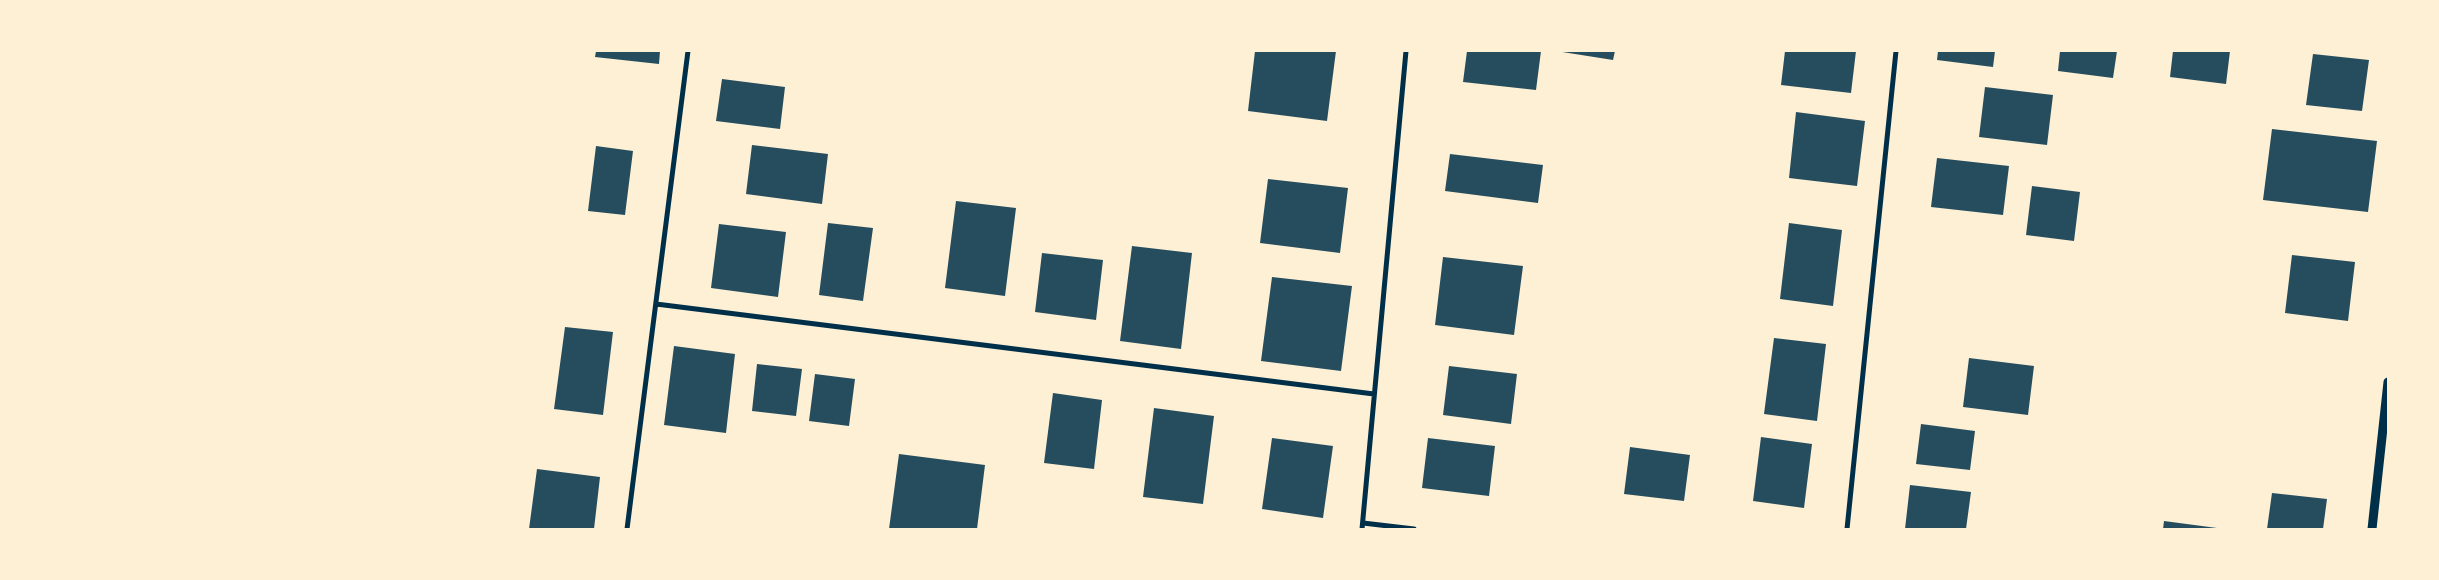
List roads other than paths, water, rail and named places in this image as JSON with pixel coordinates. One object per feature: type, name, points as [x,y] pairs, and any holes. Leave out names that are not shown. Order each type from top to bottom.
[{"type":"street","points":[[627,529],[688,51]]},
{"type":"street","points":[[1406,51],[1362,526],[1414,529]]},
{"type":"street","points":[[1847,529],[1896,51]]},
{"type":"street","points":[[656,304],[1374,394]]},
{"type":"street","points":[[2372,529],[2388,382]]}]
